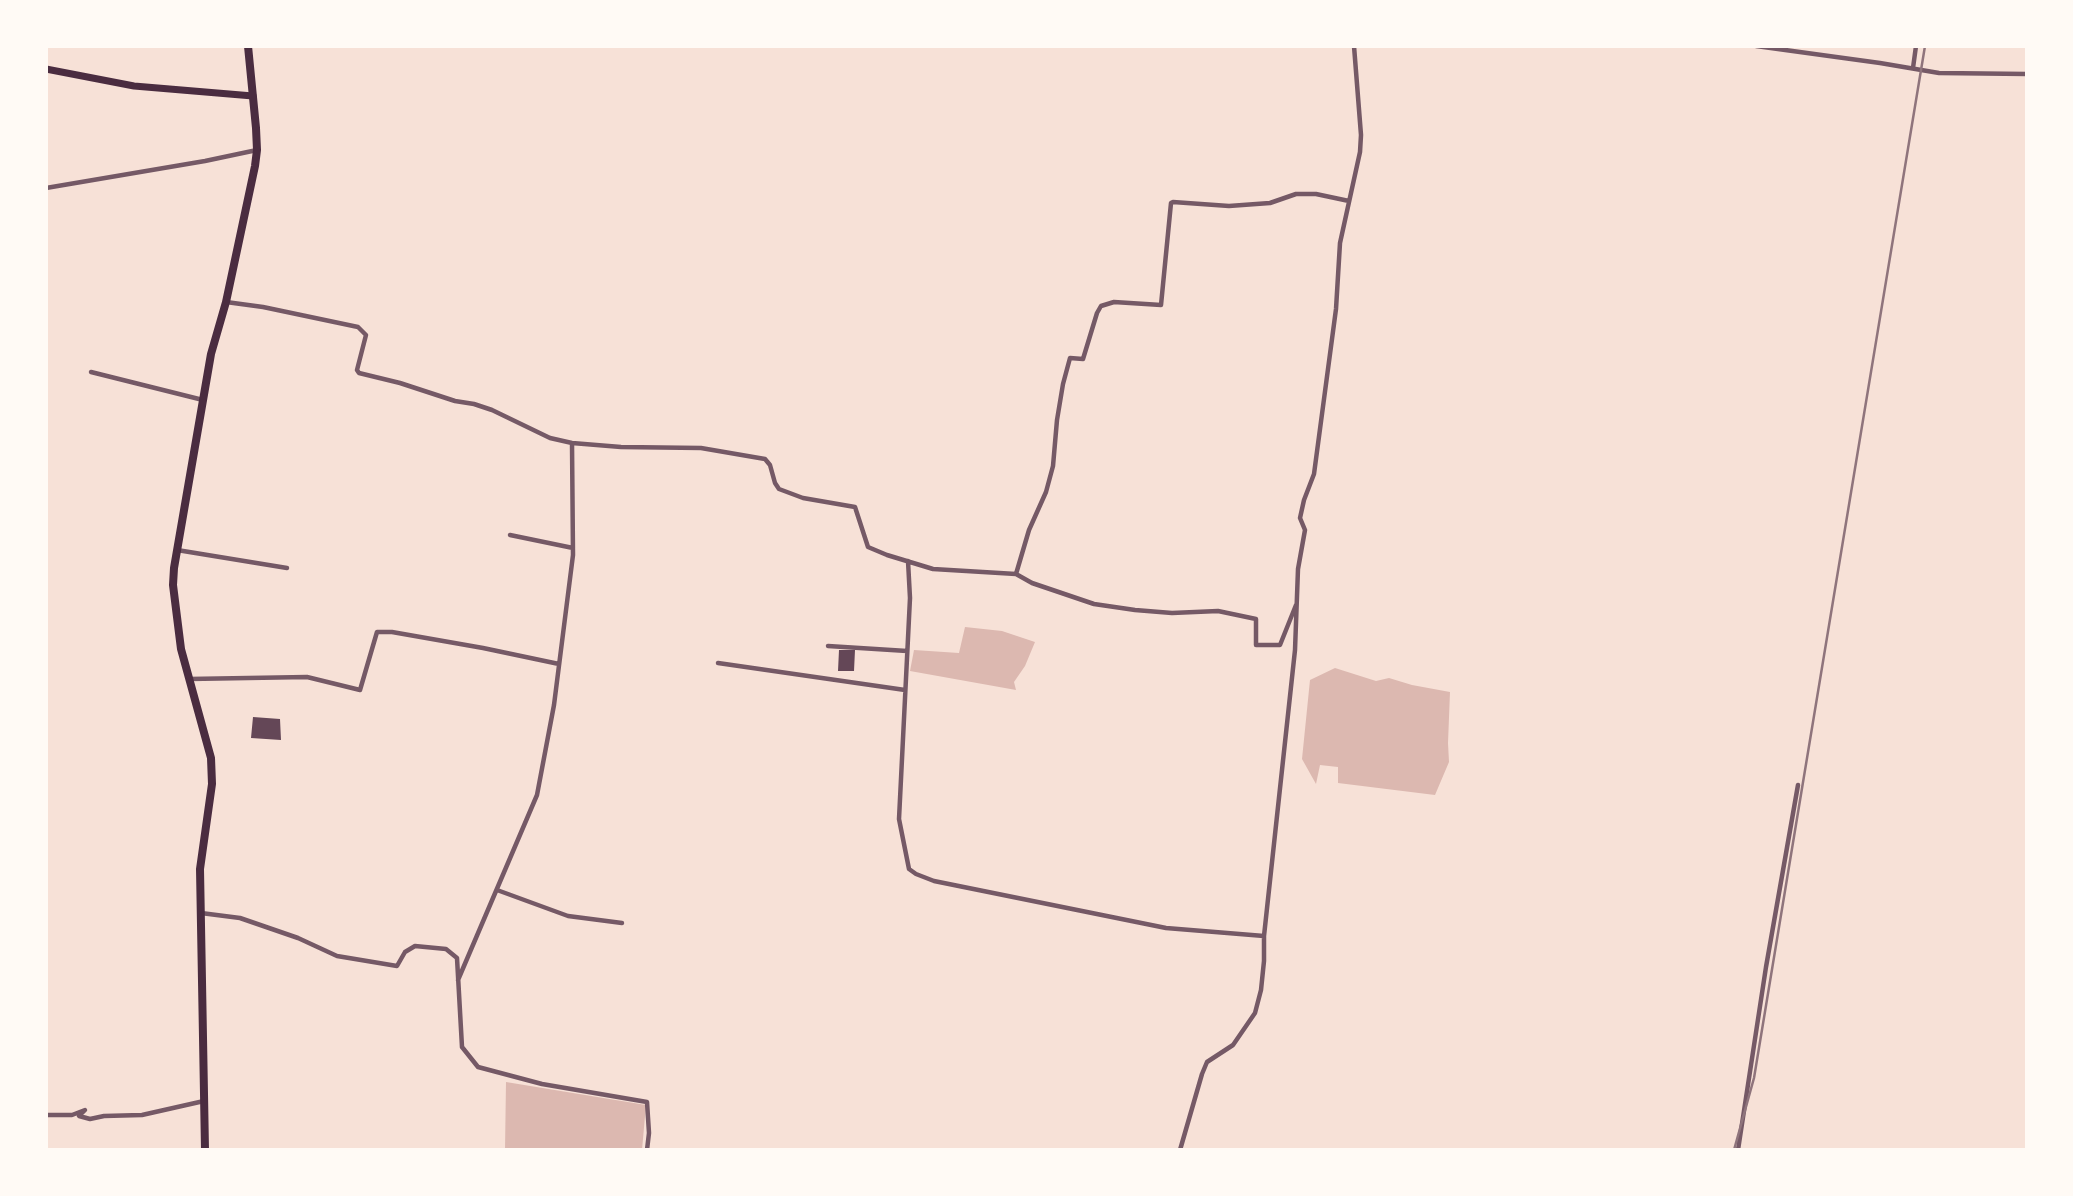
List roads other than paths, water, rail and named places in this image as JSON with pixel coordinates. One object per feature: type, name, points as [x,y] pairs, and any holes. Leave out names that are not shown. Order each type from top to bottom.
[{"type":"highway","points":[[205,1150],[200,869],[212,784],[211,758],[181,649],[173,586],[177,550],[211,354],[226,302],[251,188],[257,150],[248,46]]},
{"type":"main road","points":[[46,69],[134,86],[253,96]]},
{"type":"street","points":[[1180,1150],[1207,1062],[1232,1044],[1255,1014],[1261,990],[1264,936],[1294,650],[1298,569],[1305,530],[1300,518],[1304,500],[1314,474],[1336,309],[1340,243],[1360,152],[1361,136],[1354,46]]},
{"type":"street","points":[[1756,46],[1939,73],[2027,74]]},
{"type":"street","points":[[1913,68],[1916,46]]},
{"type":"street","points":[[46,188],[257,150]]},
{"type":"street","points":[[1016,574],[1029,530],[1046,492],[1053,466],[1057,420],[1063,384],[1070,358],[1083,359],[1097,312],[1101,306],[1114,302],[1161,305],[1171,203],[1229,206],[1270,202],[1296,194],[1316,194],[1349,202]]},
{"type":"street","points":[[226,302],[263,307],[358,327],[366,336],[358,370],[359,373],[400,383],[455,401],[474,404],[515,420],[550,438],[572,443],[621,447],[701,448],[765,459],[770,465],[775,483],[779,489],[803,498],[855,507],[868,547],[934,569],[1016,574],[1032,584],[1094,604],[1172,613],[1218,612],[1256,619],[1256,645],[1280,645],[1296,605]]},
{"type":"street","points":[[91,372],[203,400]]},
{"type":"street","points":[[458,981],[537,795],[554,704],[572,548],[572,443]]},
{"type":"street","points":[[510,535],[572,548]]},
{"type":"street","points":[[177,550],[286,568]]},
{"type":"street","points":[[908,561],[910,598],[899,819],[909,869],[916,874],[934,880],[1166,928],[1264,936]]},
{"type":"street","points":[[189,679],[307,677],[360,690],[377,632],[392,632],[559,664]]},
{"type":"street","points":[[828,646],[907,651]]},
{"type":"street","points":[[718,663],[905,690]]},
{"type":"street","points":[[1738,1150],[1766,967],[1798,785]]},
{"type":"street","points":[[497,890],[568,916],[622,923]]},
{"type":"street","points":[[201,913],[240,918],[298,938],[337,956],[397,966],[405,952],[415,946],[446,950],[457,958],[462,1047],[478,1067],[542,1084],[647,1102],[649,1133],[647,1150]]},
{"type":"street","points":[[46,1115],[72,1115],[86,1110],[79,1116],[90,1119],[104,1116],[142,1114],[204,1101]]},
{"type":"railway","points":[[1734,1150],[1754,1078],[1925,46]]}]
